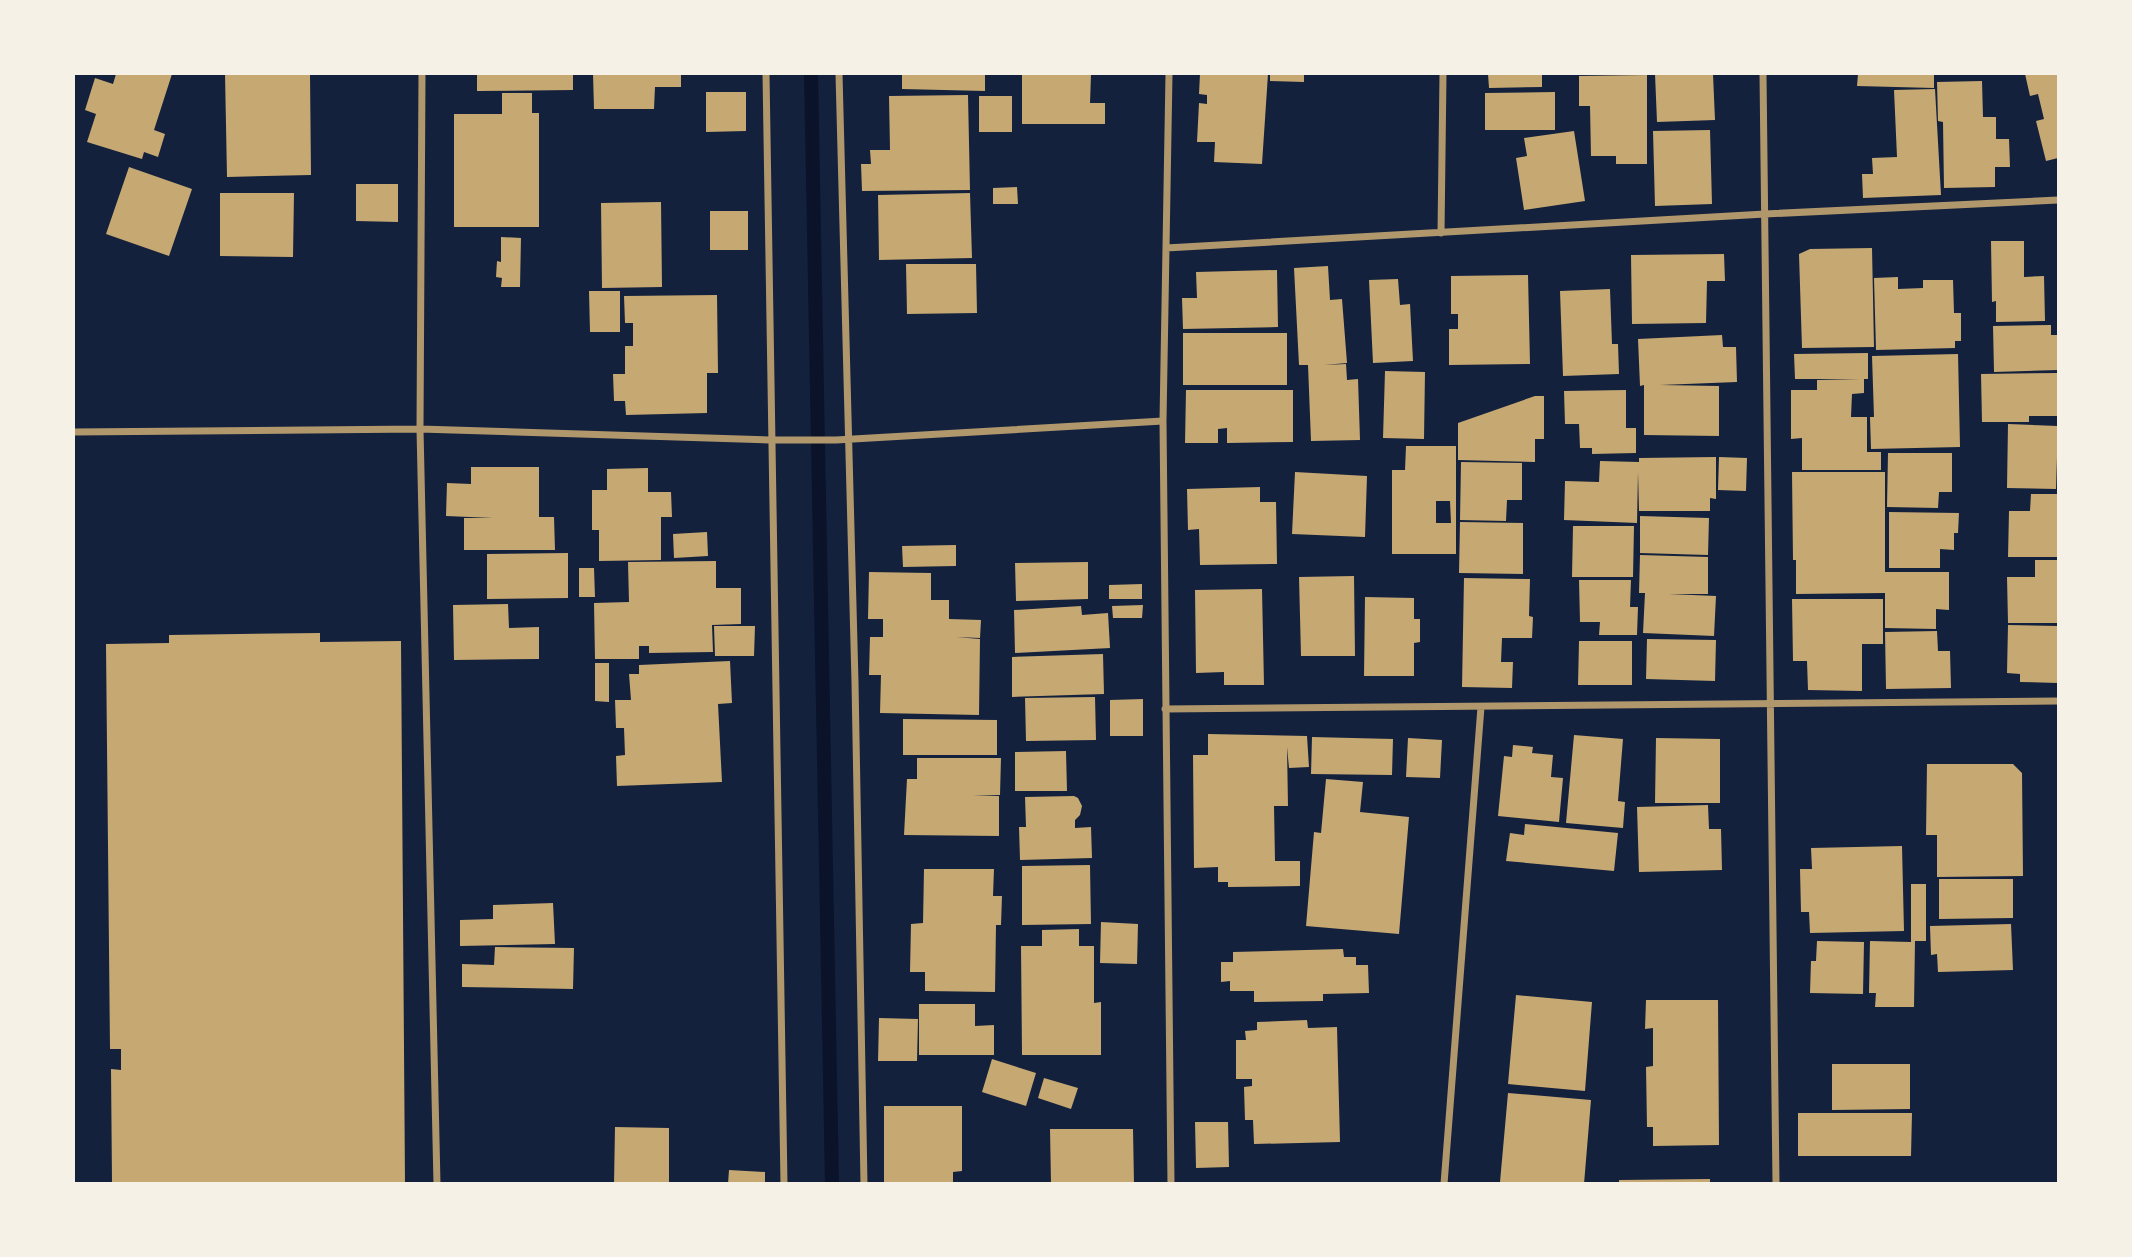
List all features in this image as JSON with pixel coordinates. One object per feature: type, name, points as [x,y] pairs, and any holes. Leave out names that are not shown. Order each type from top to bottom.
[{"type":"street","points":[[422,74],[420,429],[436,1184]]},
{"type":"street","points":[[766,74],[784,1184]]},
{"type":"street","points":[[839,74],[864,1184]]},
{"type":"street","points":[[1170,74],[1163,421],[1171,1184]]},
{"type":"street","points":[[1441,233],[1443,74]]},
{"type":"street","points":[[1763,74],[1776,1184]]},
{"type":"street","points":[[1166,248],[2059,200]]},
{"type":"street","points":[[74,432],[420,429],[785,440],[848,439],[1163,421]]},
{"type":"street","points":[[1165,709],[2059,701]]},
{"type":"street","points":[[1444,1184],[1481,707]]},
{"type":"building","points":[[116,74],[172,74],[154,130],[165,134],[158,157],[144,152],[142,159],[87,142],[96,114],[85,110],[95,78],[113,84]]},
{"type":"building","points":[[225,74],[310,74],[311,175],[227,177]]},
{"type":"building","points":[[477,74],[573,74],[573,90],[477,91]]},
{"type":"building","points":[[593,74],[681,74],[681,87],[655,87],[654,109],[594,109]]},
{"type":"building","points":[[902,74],[985,74],[985,91],[902,89]]},
{"type":"building","points":[[1200,74],[1268,74],[1262,164],[1214,162],[1215,142],[1197,142],[1199,103],[1207,104],[1207,95],[1199,94]]},
{"type":"building","points":[[1270,74],[1304,74],[1304,82],[1270,81]]},
{"type":"building","points":[[1488,74],[1542,74],[1542,87],[1489,88]]},
{"type":"building","points":[[1655,74],[1713,74],[1715,120],[1657,122]]},
{"type":"building","points":[[1858,74],[1934,74],[1934,88],[1857,86]]},
{"type":"building","points":[[2025,74],[2058,74],[2058,158],[2046,161],[2036,121],[2044,119],[2038,94],[2030,96]]},
{"type":"building","points":[[1022,75],[1091,75],[1090,103],[1105,103],[1105,124],[1022,124]]},
{"type":"building","points":[[1647,75],[1647,164],[1616,164],[1616,156],[1591,156],[1590,106],[1579,106],[1579,76]]},
{"type":"building","points":[[1982,81],[1983,117],[1996,117],[1996,139],[2009,139],[2010,167],[1995,167],[1995,187],[1944,188],[1943,122],[1938,121],[1937,82]]},
{"type":"building","points":[[1935,89],[1941,195],[1863,198],[1862,174],[1873,174],[1872,158],[1897,157],[1894,90]]},
{"type":"building","points":[[706,92],[746,92],[746,131],[706,132]]},
{"type":"building","points":[[1555,92],[1555,130],[1485,130],[1485,93]]},
{"type":"building","points":[[502,93],[532,93],[532,113],[539,113],[539,227],[454,227],[454,114],[502,114]]},
{"type":"building","points":[[968,95],[970,190],[862,191],[861,164],[871,164],[870,150],[890,150],[889,96]]},
{"type":"building","points":[[979,96],[1012,96],[1012,132],[979,132]]},
{"type":"building","points":[[1710,130],[1712,204],[1655,206],[1653,131]]},
{"type":"building","points":[[1574,131],[1585,201],[1524,210],[1516,158],[1527,156],[1524,138]]},
{"type":"building","points":[[129,167],[192,189],[169,256],[106,234]]},
{"type":"building","points":[[356,184],[398,184],[398,222],[356,221]]},
{"type":"building","points":[[1017,187],[1018,204],[993,204],[993,188]]},
{"type":"building","points":[[220,193],[294,193],[293,257],[220,256]]},
{"type":"building","points":[[970,193],[972,258],[879,260],[878,195]]},
{"type":"building","points":[[661,202],[662,287],[602,288],[601,203]]},
{"type":"building","points":[[710,211],[748,211],[748,250],[710,250]]},
{"type":"building","points":[[501,237],[521,238],[520,287],[501,287],[502,278],[496,277],[497,261],[501,262]]},
{"type":"building","points":[[1991,241],[2024,241],[2024,277],[2044,276],[2045,321],[1996,322],[1996,301],[1992,302]]},
{"type":"building","points":[[1872,248],[1874,347],[1802,348],[1799,254],[1810,249]]},
{"type":"building","points":[[1724,254],[1725,281],[1707,281],[1706,323],[1632,324],[1631,255]]},
{"type":"building","points":[[906,264],[976,264],[977,313],[907,314]]},
{"type":"building","points":[[1328,266],[1330,300],[1342,299],[1347,363],[1324,365],[1346,364],[1347,380],[1358,379],[1360,440],[1311,441],[1308,365],[1299,365],[1294,268]]},
{"type":"building","points":[[1277,270],[1278,327],[1183,329],[1182,298],[1197,298],[1196,272]]},
{"type":"building","points":[[1528,275],[1530,364],[1449,365],[1449,329],[1458,329],[1458,314],[1451,314],[1451,276]]},
{"type":"building","points":[[1898,277],[1898,289],[1923,288],[1923,280],[1953,280],[1954,313],[1961,313],[1961,341],[1955,341],[1955,348],[1876,350],[1874,278]]},
{"type":"building","points":[[1398,279],[1400,305],[1410,304],[1413,361],[1373,363],[1369,280]]},
{"type":"building","points":[[1610,289],[1612,344],[1618,344],[1619,374],[1563,376],[1560,291]]},
{"type":"building","points":[[589,291],[620,291],[620,332],[590,332]]},
{"type":"building","points":[[717,295],[718,373],[707,373],[707,413],[626,415],[625,401],[614,401],[613,374],[625,374],[625,346],[633,346],[633,323],[625,323],[624,296]]},
{"type":"building","points":[[2051,325],[2051,335],[2058,335],[2058,370],[1994,372],[1993,326]]},
{"type":"building","points":[[1183,333],[1287,333],[1287,385],[1183,385]]},
{"type":"building","points":[[1722,335],[1723,347],[1736,347],[1737,382],[1660,385],[1719,386],[1719,436],[1644,435],[1644,385],[1640,386],[1638,339]]},
{"type":"building","points":[[1868,353],[1868,379],[1864,379],[1864,393],[1852,394],[1851,417],[1867,417],[1867,452],[1881,452],[1881,470],[1802,470],[1802,438],[1791,439],[1791,390],[1817,390],[1817,380],[1860,379],[1795,379],[1794,354]]},
{"type":"building","points":[[1958,354],[1960,447],[1871,449],[1870,417],[1874,417],[1872,356]]},
{"type":"building","points":[[1385,371],[1425,372],[1424,439],[1383,438]]},
{"type":"building","points":[[2058,373],[2058,416],[2029,416],[2029,422],[1982,422],[1981,374]]},
{"type":"building","points":[[1186,390],[1293,390],[1293,442],[1227,443],[1227,428],[1218,429],[1218,443],[1185,443]]},
{"type":"building","points":[[1626,390],[1626,428],[1636,428],[1636,453],[1592,454],[1592,448],[1580,448],[1579,424],[1565,424],[1564,391]]},
{"type":"building","points":[[1535,396],[1544,396],[1544,439],[1535,439],[1535,462],[1458,460],[1458,423]]},
{"type":"building","points":[[2008,424],[2058,426],[2056,489],[2007,488]]},
{"type":"building","points":[[1406,446],[1456,446],[1456,554],[1392,554],[1392,470],[1405,470]],"holes":[[[1436,501],[1450,501],[1451,523],[1436,523]]]},
{"type":"building","points":[[1888,453],[1952,453],[1952,492],[1939,492],[1938,508],[1887,507]]},
{"type":"building","points":[[1716,457],[1716,499],[1710,498],[1710,511],[1639,511],[1638,472],[1637,523],[1564,520],[1565,481],[1599,482],[1600,461],[1639,462],[1639,458]]},
{"type":"building","points":[[1719,457],[1747,458],[1746,491],[1718,490]]},
{"type":"building","points":[[1461,462],[1522,463],[1522,500],[1507,500],[1506,521],[1460,520]]},
{"type":"building","points":[[471,467],[539,467],[539,517],[554,517],[555,550],[464,550],[464,518],[493,518],[446,516],[447,483],[471,484]]},
{"type":"building","points":[[648,468],[648,492],[671,492],[672,517],[661,517],[661,560],[599,561],[599,530],[592,530],[592,490],[607,490],[607,469]]},
{"type":"building","points":[[1295,472],[1367,476],[1365,537],[1292,534]]},
{"type":"building","points":[[1792,472],[1885,472],[1885,572],[1949,572],[1949,610],[1936,609],[1936,629],[1885,628],[1885,593],[1796,594]]},
{"type":"building","points":[[1260,487],[1260,502],[1276,502],[1277,564],[1200,565],[1199,529],[1188,530],[1187,489]]},
{"type":"building","points":[[2031,494],[2058,494],[2058,557],[2008,557],[2009,511],[2030,511]]},
{"type":"building","points":[[1889,512],[1959,513],[1958,533],[1954,533],[1954,550],[1940,549],[1940,568],[1889,568]]},
{"type":"building","points":[[1640,516],[1709,518],[1708,555],[1640,553]]},
{"type":"building","points":[[1460,522],[1523,523],[1523,574],[1459,573]]},
{"type":"building","points":[[1573,526],[1634,526],[1633,577],[1572,577]]},
{"type":"building","points":[[707,532],[708,556],[674,558],[673,534]]},
{"type":"building","points":[[956,545],[956,566],[903,567],[902,546]]},
{"type":"building","points":[[568,553],[568,598],[487,599],[487,554]]},
{"type":"building","points":[[1640,555],[1708,557],[1708,594],[1669,594],[1716,596],[1714,636],[1643,633],[1645,593],[1639,593]]},
{"type":"building","points":[[2035,560],[2058,560],[2058,623],[2008,623],[2007,577],[2035,577]]},
{"type":"building","points":[[716,561],[716,588],[741,588],[741,624],[712,625],[713,652],[649,653],[649,646],[639,646],[639,659],[595,659],[594,603],[629,602],[628,562]]},
{"type":"building","points":[[1088,562],[1088,599],[1016,601],[1015,563]]},
{"type":"building","points":[[579,568],[594,568],[595,597],[579,597]]},
{"type":"building","points":[[869,572],[931,573],[931,600],[949,600],[949,619],[981,620],[980,638],[956,637],[980,639],[979,715],[880,713],[881,675],[869,675],[870,637],[883,637],[883,619],[868,619]]},
{"type":"building","points":[[1354,576],[1355,656],[1301,656],[1299,577]]},
{"type":"building","points":[[1464,578],[1530,579],[1529,616],[1533,617],[1532,638],[1502,638],[1501,662],[1513,662],[1512,688],[1462,687]]},
{"type":"building","points":[[1579,580],[1631,580],[1630,607],[1638,607],[1637,635],[1599,635],[1600,622],[1580,622]]},
{"type":"building","points":[[1142,584],[1142,599],[1109,599],[1109,585]]},
{"type":"building","points":[[1262,589],[1264,685],[1224,685],[1224,672],[1196,673],[1195,590]]},
{"type":"building","points":[[1365,597],[1414,598],[1414,619],[1420,619],[1420,642],[1414,643],[1414,676],[1364,676]]},
{"type":"building","points":[[1792,599],[1883,599],[1883,644],[1862,644],[1862,691],[1808,690],[1807,661],[1793,661]]},
{"type":"building","points":[[508,604],[509,628],[539,627],[539,659],[454,660],[453,605]]},
{"type":"building","points":[[1143,605],[1142,618],[1113,618],[1112,606]]},
{"type":"building","points":[[1081,606],[1082,615],[1108,613],[1110,648],[1015,653],[1014,610]]},
{"type":"building","points":[[2008,625],[2058,626],[2058,683],[2020,682],[2020,674],[2007,673]]},
{"type":"building","points":[[714,626],[755,626],[754,656],[715,656]]},
{"type":"building","points":[[1937,631],[1938,651],[1950,651],[1951,688],[1886,689],[1885,632]]},
{"type":"building","points":[[320,633],[320,642],[401,641],[405,1184],[112,1184],[111,1069],[121,1070],[121,1049],[110,1049],[106,644],[169,643],[169,635]]},
{"type":"building","points":[[1647,639],[1716,640],[1715,681],[1646,679]]},
{"type":"building","points":[[1579,641],[1632,641],[1632,685],[1578,685]]},
{"type":"building","points":[[1103,654],[1104,694],[1012,697],[1012,657]]},
{"type":"building","points":[[730,661],[732,703],[718,704],[722,782],[617,786],[616,756],[625,755],[624,728],[616,728],[615,700],[631,700],[629,674],[639,674],[639,665]]},
{"type":"building","points":[[595,663],[609,663],[609,702],[595,701]]},
{"type":"building","points":[[1095,697],[1096,740],[1026,741],[1025,698]]},
{"type":"building","points":[[1143,699],[1143,736],[1110,736],[1110,700]]},
{"type":"building","points":[[903,719],[997,720],[997,755],[903,755]]},
{"type":"building","points":[[1208,734],[1307,736],[1309,767],[1289,768],[1287,747],[1288,806],[1274,806],[1275,861],[1300,861],[1300,886],[1228,887],[1228,882],[1218,882],[1218,867],[1194,868],[1193,755],[1208,755]]},
{"type":"building","points":[[1574,735],[1623,739],[1618,801],[1625,802],[1623,828],[1566,823]]},
{"type":"building","points":[[1312,737],[1393,739],[1392,775],[1311,774]]},
{"type":"building","points":[[1408,738],[1442,740],[1440,778],[1406,777]]},
{"type":"building","points":[[1656,738],[1720,739],[1720,803],[1655,803]]},
{"type":"building","points":[[1513,745],[1533,747],[1532,753],[1553,755],[1551,777],[1563,778],[1559,822],[1498,816],[1504,756],[1512,757]]},
{"type":"building","points":[[1066,751],[1067,791],[1015,791],[1015,752]]},
{"type":"building","points":[[917,758],[1001,758],[1000,795],[973,795],[999,796],[999,836],[904,835],[907,779],[917,779]]},
{"type":"building","points":[[1927,764],[2013,764],[2022,773],[2023,876],[1937,877],[1937,835],[1926,835]]},
{"type":"building","points":[[1326,779],[1363,782],[1360,812],[1409,817],[1399,934],[1306,926],[1314,832],[1321,833]]},
{"type":"building","points":[[1074,796],[1082,806],[1080,815],[1075,820],[1075,828],[1091,827],[1092,858],[1020,860],[1019,827],[1026,827],[1025,797]]},
{"type":"building","points":[[1708,805],[1709,829],[1721,829],[1722,870],[1639,872],[1637,807]]},
{"type":"building","points":[[1525,824],[1618,833],[1614,871],[1506,861],[1510,833],[1524,835]]},
{"type":"building","points":[[1902,846],[1904,931],[1810,933],[1809,912],[1801,912],[1800,869],[1812,869],[1811,848]]},
{"type":"building","points":[[1090,865],[1091,924],[1022,925],[1022,866]]},
{"type":"building","points":[[924,869],[994,869],[993,896],[1002,896],[1001,925],[996,925],[995,992],[925,991],[925,972],[910,972],[911,924],[923,923]]},
{"type":"building","points":[[1939,879],[2013,879],[2013,918],[1939,919]]},
{"type":"building","points":[[1911,884],[1926,884],[1926,941],[1915,941],[1914,1007],[1875,1007],[1876,993],[1869,993],[1870,941],[1911,942]]},
{"type":"building","points":[[553,903],[555,944],[460,946],[460,920],[493,919],[493,905]]},
{"type":"building","points":[[1101,922],[1138,924],[1137,964],[1100,963]]},
{"type":"building","points":[[2011,924],[2013,970],[1938,972],[1937,954],[1931,955],[1930,926]]},
{"type":"building","points":[[1079,929],[1079,946],[1094,946],[1094,1003],[1101,1002],[1101,1055],[1022,1055],[1021,946],[1042,946],[1042,930]]},
{"type":"building","points":[[1817,941],[1864,942],[1863,994],[1810,993],[1811,961],[1816,961]]},
{"type":"building","points":[[495,947],[574,948],[573,989],[462,987],[462,964],[494,965]]},
{"type":"building","points":[[1343,949],[1344,957],[1356,957],[1356,965],[1368,965],[1369,993],[1323,994],[1323,1001],[1254,1002],[1254,991],[1230,991],[1230,981],[1221,982],[1221,962],[1233,962],[1233,952]]},
{"type":"building","points":[[1516,995],[1592,1002],[1585,1091],[1508,1084]]},
{"type":"building","points":[[1646,1000],[1718,1000],[1719,1145],[1653,1146],[1653,1127],[1647,1127],[1646,1067],[1653,1066],[1653,1028],[1645,1029]]},
{"type":"building","points":[[919,1004],[975,1004],[975,1026],[994,1025],[994,1055],[919,1055]]},
{"type":"building","points":[[879,1018],[918,1019],[917,1061],[878,1061]]},
{"type":"building","points":[[1307,1020],[1308,1028],[1337,1027],[1340,1142],[1254,1144],[1253,1120],[1245,1120],[1244,1087],[1252,1086],[1252,1079],[1236,1079],[1236,1040],[1246,1040],[1245,1031],[1257,1030],[1257,1022]]},
{"type":"building","points":[[992,1059],[1036,1073],[1026,1106],[982,1092]]},
{"type":"building","points":[[1832,1064],[1910,1064],[1910,1109],[1832,1110]]},
{"type":"building","points":[[1044,1078],[1078,1088],[1071,1109],[1038,1098]]},
{"type":"building","points":[[1508,1093],[1591,1100],[1584,1184],[1500,1182]]},
{"type":"building","points":[[884,1106],[962,1106],[962,1171],[953,1172],[953,1184],[884,1184]]},
{"type":"building","points":[[1798,1113],[1912,1113],[1911,1156],[1798,1156]]},
{"type":"building","points":[[1195,1122],[1228,1122],[1229,1167],[1196,1168]]},
{"type":"building","points":[[615,1127],[669,1128],[669,1184],[614,1184]]},
{"type":"building","points":[[1050,1129],[1133,1129],[1134,1184],[1051,1184]]},
{"type":"building","points":[[729,1170],[765,1172],[765,1184],[728,1184]]},
{"type":"building","points":[[1710,1179],[1710,1184],[1619,1184],[1619,1180]]},
{"type":"waterway","points":[[811,74],[832,1184]]}]
